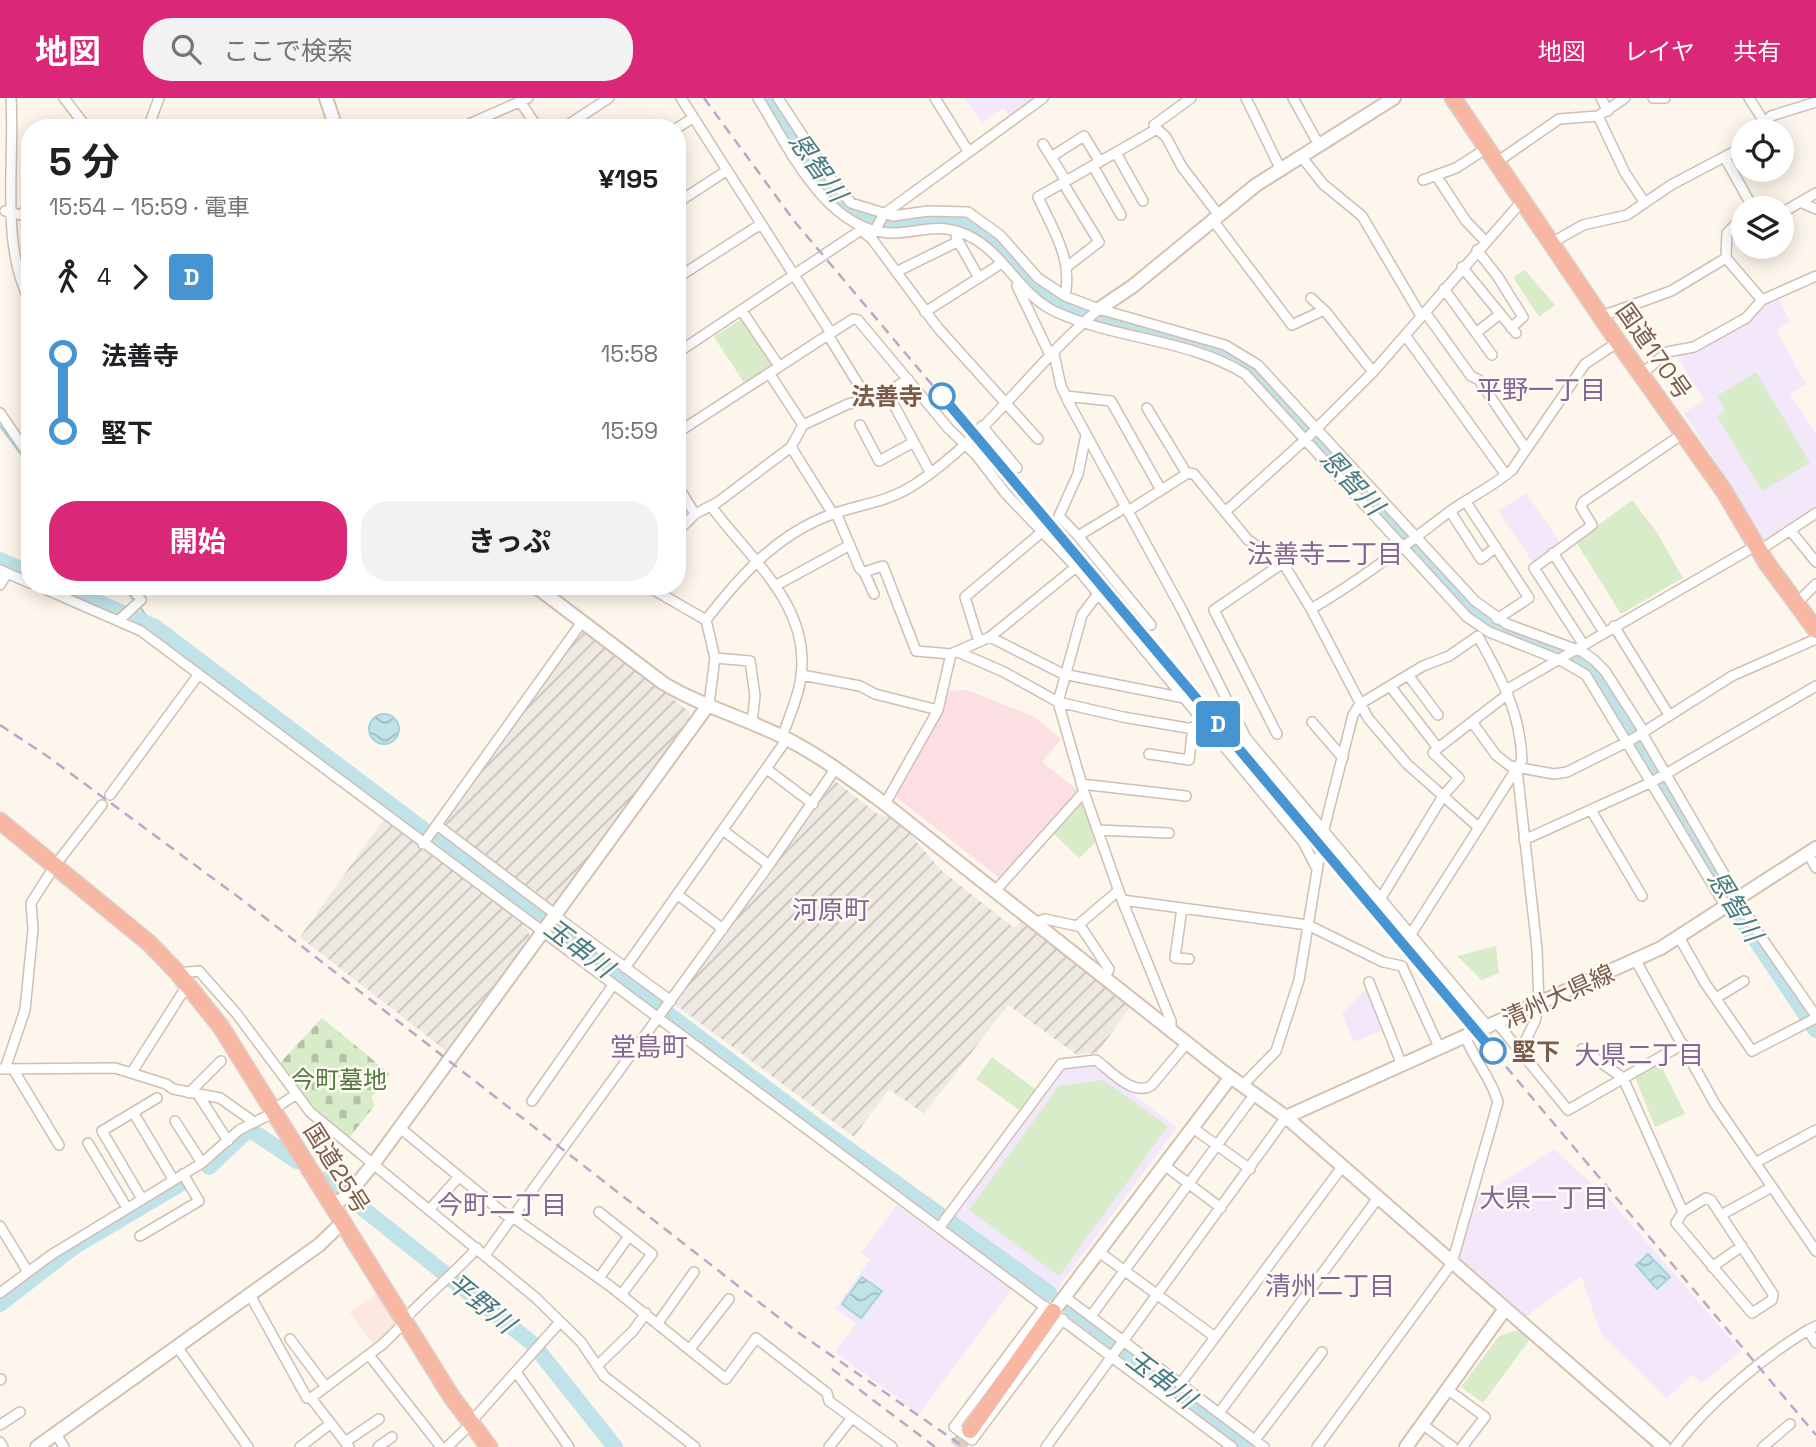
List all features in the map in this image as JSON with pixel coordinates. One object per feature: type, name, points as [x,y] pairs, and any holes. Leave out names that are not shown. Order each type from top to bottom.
[{"type":"highway","name":"国道170号","points":[[1453,98],[1816,630]]},
{"type":"highway","name":"国道25号","points":[[0,821],[124,920],[183,978],[221,1027],[275,1110],[343,1198],[344,1222],[405,1321],[489,1447]]},
{"type":"highway","points":[[971,1430],[1054,1312]]},
{"type":"street","points":[[11,98],[12,127],[5,163],[2,233],[5,254],[20,290]]},
{"type":"street","points":[[64,98],[80,119]]},
{"type":"street","points":[[151,119],[159,98]]},
{"type":"street","points":[[326,98],[333,119]]},
{"type":"street","points":[[578,119],[609,98]]},
{"type":"street","points":[[681,98],[794,276],[868,400]]},
{"type":"street","points":[[758,98],[818,191],[842,217],[874,233],[892,233],[924,227],[981,243],[1002,263],[1014,279],[1052,356],[1066,396],[1246,738],[1410,934],[1520,1052],[1567,1110],[1683,1045]]},
{"type":"street","points":[[778,98],[831,179],[851,203],[884,214],[968,212],[1000,235],[1038,278],[1065,296],[1097,310],[1224,345],[1244,355],[1271,377],[1475,601],[1497,619],[1576,648],[1605,671],[1666,774],[1732,903]]},
{"type":"street","points":[[935,98],[968,151]]},
{"type":"street","points":[[874,233],[884,214],[1043,98]]},
{"type":"street","points":[[1191,98],[1154,125],[1167,137],[1182,167],[1292,325],[1324,310]]},
{"type":"street","points":[[1246,98],[1280,168]]},
{"type":"street","points":[[1293,98],[1319,145]]},
{"type":"street","points":[[706,620],[734,584],[757,561],[797,531],[834,514],[882,501],[930,472],[964,444],[1097,310],[1133,286],[1215,216],[1280,168],[1394,98]]},
{"type":"street","points":[[1601,98],[1608,111]]},
{"type":"street","points":[[1497,162],[1559,119],[1598,116],[1625,98]]},
{"type":"street","points":[[1653,98],[1665,98]]},
{"type":"street","points":[[1749,98],[1758,119]]},
{"type":"street","points":[[481,119],[525,100],[534,119]]},
{"type":"street","points":[[1769,119],[1813,103]]},
{"type":"street","points":[[1598,116],[1625,173],[1645,204]]},
{"type":"street","points":[[686,122],[693,118]]},
{"type":"street","points":[[0,129],[12,127]]},
{"type":"street","points":[[1065,296],[1068,266],[1038,197],[1157,129]]},
{"type":"street","points":[[1051,157],[1084,136],[1121,215]]},
{"type":"street","points":[[1043,144],[1099,242],[1068,266]]},
{"type":"street","points":[[1423,180],[1437,177],[1487,148]]},
{"type":"street","points":[[1116,153],[1143,201]]},
{"type":"street","points":[[1553,242],[1583,225],[1627,215],[1671,185],[1731,154]]},
{"type":"street","points":[[1301,156],[1323,184],[1362,216],[1423,314],[1471,376],[1479,380],[1526,449]]},
{"type":"street","points":[[1725,158],[1747,196]]},
{"type":"street","points":[[686,197],[726,171]]},
{"type":"street","points":[[1437,177],[1485,241]]},
{"type":"street","points":[[1794,206],[1816,193]]},
{"type":"street","points":[[1225,512],[1306,439],[1373,372],[1523,200]]},
{"type":"street","points":[[1800,202],[1816,209]]},
{"type":"street","points":[[5,211],[21,215]]},
{"type":"street","points":[[686,272],[761,224]]},
{"type":"street","points":[[686,344],[794,276],[858,227]]},
{"type":"street","points":[[1731,229],[1727,233],[1726,258],[1762,300]]},
{"type":"street","points":[[874,233],[896,272],[925,312],[1004,404],[1038,439]]},
{"type":"street","points":[[896,272],[956,237]]},
{"type":"street","points":[[956,237],[979,278]]},
{"type":"street","points":[[1462,267],[1514,330],[1523,317],[1477,250]]},
{"type":"street","points":[[1602,316],[1671,291],[1726,258]]},
{"type":"street","points":[[925,312],[1002,263]]},
{"type":"street","points":[[1642,374],[1667,352],[1694,347],[1746,318],[1762,300],[1816,276]]},
{"type":"street","points":[[1014,279],[1040,302],[1085,322],[1200,354],[1231,366],[1255,384],[1406,547],[1467,618],[1577,668],[1595,685],[1653,782],[1732,903],[1814,1019],[1752,1051],[1679,937]]},
{"type":"street","points":[[1444,289],[1492,355]]},
{"type":"street","points":[[1311,298],[1324,310],[1373,372]]},
{"type":"street","points":[[742,311],[779,366]]},
{"type":"street","points":[[1476,333],[1500,314]]},
{"type":"street","points":[[686,427],[853,319],[858,320],[964,444],[1076,567],[1303,842],[1316,867]]},
{"type":"street","points":[[1405,335],[1506,475]]},
{"type":"street","points":[[1311,608],[1362,579],[1450,511],[1506,475],[1585,364],[1618,342]]},
{"type":"street","points":[[769,373],[803,425]]},
{"type":"street","points":[[686,523],[791,447],[803,425],[848,404],[888,394],[908,379]]},
{"type":"street","points":[[888,394],[930,472]]},
{"type":"street","points":[[1066,396],[1111,401],[1161,490]]},
{"type":"street","points":[[1147,408],[1186,474]]},
{"type":"street","points":[[0,413],[21,444]]},
{"type":"street","points":[[860,425],[879,461],[914,442]]},
{"type":"street","points":[[982,426],[1017,468]]},
{"type":"street","points":[[1576,648],[1534,569],[1592,525],[1581,507],[1583,502],[1684,433]]},
{"type":"street","points":[[1086,434],[1078,474],[1059,516],[1151,625]]},
{"type":"street","points":[[791,447],[834,514],[874,594]]},
{"type":"street","points":[[1077,536],[1186,474],[1194,474],[1248,540],[1283,563],[1311,608],[1360,705],[1407,764],[1478,826]]},
{"type":"street","points":[[686,499],[695,514]]},
{"type":"street","points":[[1466,502],[1529,598],[1497,619]]},
{"type":"street","points":[[625,968],[768,770],[785,738],[802,675],[801,645],[795,620],[757,561],[711,506]]},
{"type":"street","points":[[1450,511],[1481,558],[1496,547]]},
{"type":"street","points":[[1381,898],[1443,796],[1459,778],[1433,753],[1438,748],[1507,692],[1558,658],[1816,513]]},
{"type":"street","points":[[1790,530],[1816,562]]},
{"type":"street","points":[[979,642],[965,597],[1043,531]]},
{"type":"street","points":[[775,586],[850,545]]},
{"type":"street","points":[[1553,553],[1604,632]]},
{"type":"street","points":[[1277,734],[1214,610],[1283,563]]},
{"type":"street","points":[[864,572],[883,566],[916,651],[955,653],[1015,678],[1058,702],[1123,717],[1246,738]]},
{"type":"street","points":[[885,804],[938,710],[955,653],[990,637],[1076,567]]},
{"type":"street","points":[[0,585],[4,571],[21,579]]},
{"type":"street","points":[[1797,603],[1816,584]]},
{"type":"street","points":[[1098,594],[1082,615],[1063,674],[1058,702],[1097,830],[1171,1021],[1171,1030]]},
{"type":"street","points":[[58,595],[141,631],[425,842],[625,968],[665,1009],[782,1112],[1054,1312],[1181,1384],[1265,1447]]},
{"type":"street","points":[[117,621],[141,600],[137,595]]},
{"type":"street","points":[[547,595],[663,683],[683,695],[785,738],[836,768],[885,804],[1230,1078],[1286,1117],[1664,1447]]},
{"type":"street","points":[[343,1198],[400,1128],[709,704],[715,658],[706,620],[663,595]]},
{"type":"street","points":[[425,842],[582,622]]},
{"type":"street","points":[[1410,934],[1522,760],[1521,729],[1507,692],[1478,636],[1476,624]]},
{"type":"street","points":[[1614,626],[1669,715]]},
{"type":"street","points":[[1242,1086],[1276,1051],[1299,980],[1316,867],[1353,715],[1360,705],[1390,686],[1449,656],[1478,636]]},
{"type":"street","points":[[990,637],[1063,674],[1184,698]]},
{"type":"street","points":[[1472,722],[1496,755],[1517,769],[1554,774],[1567,772],[1629,741],[1731,676],[1816,639]]},
{"type":"street","points":[[715,658],[750,661],[755,696],[752,723]]},
{"type":"street","points":[[110,795],[199,674]]},
{"type":"street","points":[[802,675],[860,686],[889,698],[938,710]]},
{"type":"street","points":[[1408,675],[1438,715]]},
{"type":"street","points":[[1390,686],[1438,748]]},
{"type":"street","points":[[1524,840],[1653,782],[1816,686]]},
{"type":"street","points":[[1312,722],[1343,758]]},
{"type":"street","points":[[1149,754],[1189,760],[1193,727]]},
{"type":"street","points":[[485,1255],[723,929],[836,768]]},
{"type":"street","points":[[1517,769],[1537,949],[1539,1004],[1535,1021],[1520,1052]]},
{"type":"street","points":[[768,770],[813,804]]},
{"type":"street","points":[[1083,788],[1186,796]]},
{"type":"street","points":[[996,890],[1083,788]]},
{"type":"street","points":[[59,1145],[6,1069],[15,1033],[25,1010],[33,929],[31,903],[56,864],[102,805]]},
{"type":"street","points":[[1591,810],[1642,896]]},
{"type":"street","points":[[436,826],[550,921],[613,985],[665,1009]]},
{"type":"street","points":[[1097,830],[1169,832]]},
{"type":"street","points":[[724,831],[769,865]]},
{"type":"street","points":[[1812,851],[1816,868]]},
{"type":"street","name":"清州大県線","points":[[1286,1117],[1636,961],[1679,937],[1812,851]]},
{"type":"street","points":[[678,895],[723,929]]},
{"type":"street","points":[[1036,922],[1045,919],[1079,924],[1120,895],[1182,908],[1308,925],[1383,962],[1402,966],[1440,1049]]},
{"type":"street","points":[[1182,908],[1175,958],[1189,960]]},
{"type":"street","points":[[1079,924],[1110,969],[1105,977]]},
{"type":"street","points":[[1636,961],[1715,1104],[1816,1251]]},
{"type":"street","points":[[132,1072],[183,978],[198,971],[213,985],[310,1112],[477,1248],[581,1342],[604,1376],[695,1447]]},
{"type":"street","points":[[1716,998],[1744,981]]},
{"type":"street","points":[[1369,982],[1402,1065]]},
{"type":"street","points":[[532,1101],[613,985]]},
{"type":"street","points":[[1317,1447],[1452,1263],[1498,1102],[1492,1081],[1466,1038]]},
{"type":"street","points":[[939,1228],[1061,1064],[1096,1060],[1135,1089],[1144,1090],[1151,1086],[1187,1043]]},
{"type":"street","points":[[1581,1049],[1623,1078],[1683,1212]]},
{"type":"street","points":[[194,1094],[221,1061]]},
{"type":"street","points":[[6,1069],[115,1068],[194,1094],[220,1098],[254,1122]]},
{"type":"street","points":[[1054,1312],[954,1427],[972,1440],[1054,1312],[1230,1078]]},
{"type":"street","points":[[194,1094],[228,1141]]},
{"type":"street","points":[[0,1293],[127,1208],[202,1163],[239,1130],[275,1110],[295,1095]]},
{"type":"street","points":[[1091,1316],[1254,1095]]},
{"type":"street","points":[[142,1199],[102,1131],[157,1098]]},
{"type":"street","points":[[133,1112],[173,1180]]},
{"type":"street","points":[[1046,1447],[1286,1117]]},
{"type":"street","points":[[175,1121],[202,1163]]},
{"type":"street","points":[[400,1128],[457,1179],[646,1313],[726,1380],[757,1338],[827,1393],[829,1401],[892,1447]]},
{"type":"street","points":[[1193,1128],[1250,1170]]},
{"type":"street","points":[[1755,1163],[1816,1130]]},
{"type":"street","points":[[88,1143],[127,1208]]},
{"type":"street","points":[[1164,1165],[1221,1208]]},
{"type":"street","points":[[1181,1384],[1342,1167]]},
{"type":"street","points":[[140,1236],[199,1200],[183,1174]]},
{"type":"street","points":[[430,1209],[457,1179]]},
{"type":"street","points":[[1721,1215],[1772,1187]]},
{"type":"street","points":[[1219,1413],[1378,1198]]},
{"type":"street","points":[[1706,1198],[1711,1200],[1773,1294],[1772,1300],[1752,1313],[1676,1223],[1683,1212],[1706,1198]]},
{"type":"street","points":[[599,1212],[652,1254],[621,1295]]},
{"type":"street","points":[[37,1447],[178,1348],[318,1245],[344,1222]]},
{"type":"street","points":[[0,1226],[28,1272]]},
{"type":"street","points":[[599,1278],[629,1236]]},
{"type":"street","points":[[1712,1267],[1742,1246]]},
{"type":"street","points":[[312,1398],[369,1355],[405,1321],[435,1286],[447,1279],[477,1248]]},
{"type":"street","points":[[1098,1252],[1215,1337]]},
{"type":"street","points":[[658,1323],[694,1272]]},
{"type":"street","points":[[250,1295],[307,1398],[312,1398],[347,1445],[379,1419]]},
{"type":"street","points":[[1065,1297],[1091,1316],[1118,1348],[1232,1447]]},
{"type":"street","points":[[690,1349],[729,1299]]},
{"type":"street","points":[[1406,1447],[1505,1309]]},
{"type":"street","points":[[597,1366],[633,1331],[646,1313]]},
{"type":"street","points":[[447,1447],[560,1322]]},
{"type":"street","points":[[1675,1447],[1709,1410],[1759,1366],[1812,1328],[1816,1343]]},
{"type":"street","points":[[290,1339],[326,1387]]},
{"type":"street","points":[[178,1348],[248,1447]]},
{"type":"street","points":[[1255,1440],[1322,1352]]},
{"type":"street","points":[[369,1355],[441,1447]]},
{"type":"street","points":[[288,1367],[303,1356]]},
{"type":"street","points":[[516,1372],[569,1447]]},
{"type":"street","points":[[1447,1389],[1485,1417],[1462,1447]]},
{"type":"street","points":[[0,1425],[20,1412]]},
{"type":"street","points":[[829,1447],[852,1418]]},
{"type":"street","points":[[300,1447],[330,1424]]},
{"type":"street","points":[[1422,1424],[1453,1447]]},
{"type":"street","points":[[1763,1447],[1790,1424]]},
{"type":"street","points":[[56,1434],[64,1447]]},
{"type":"street","points":[[378,1447],[392,1437]]},
{"type":"street","points":[[0,1443],[3,1447]]},
{"type":"shaded area","points":[[965,98],[1036,98],[1011,118],[1003,108],[982,123]]},
{"type":"shaded area","points":[[1779,299],[1790,322],[1776,330],[1806,384],[1790,394],[1816,433],[1816,507],[1764,539],[1684,413],[1704,400],[1675,353],[1686,354],[1752,319],[1765,304]]},
{"type":"shaded area","points":[[1526,493],[1562,545],[1534,564],[1498,511]]},
{"type":"shaded area","points":[[581,630],[689,711],[690,721],[557,905],[553,905],[446,825],[445,819]]},
{"type":"shaded area","points":[[967,690],[1035,717],[1061,739],[1042,762],[1079,791],[1003,881],[896,797],[940,717],[949,691]]},
{"type":"shaded area","points":[[835,781],[879,815],[893,818],[912,831],[910,834],[942,871],[1014,928],[1021,921],[1131,1006],[1097,1053],[1077,1055],[1008,1005],[924,1114],[889,1089],[854,1137],[673,1003]]},
{"type":"shaded area","points":[[384,819],[522,922],[529,932],[529,941],[450,1054],[300,937]]},
{"type":"shaded area","points":[[1369,986],[1386,1029],[1353,1042],[1342,1013]]},
{"type":"shaded area","points":[[1095,1066],[1177,1127],[1053,1295],[1023,1274],[919,1414],[835,1352],[856,1324],[835,1308],[870,1260],[861,1253],[897,1205],[940,1237],[1064,1070]]},
{"type":"shaded area","points":[[1554,1149],[1613,1203],[1741,1351],[1701,1384],[1693,1374],[1667,1399],[1601,1334],[1581,1276],[1524,1318],[1460,1258],[1479,1190],[1487,1192]]},
{"type":"shaded area","points":[[378,1292],[399,1325],[375,1346],[350,1313]]},
{"type":"green space","points":[[1525,270],[1555,305],[1539,317],[1513,277]]},
{"type":"green space","points":[[743,318],[774,365],[745,384],[714,337]]},
{"type":"green space","points":[[1756,372],[1810,463],[1762,491],[1717,416],[1725,410],[1717,396]]},
{"type":"green space","points":[[1632,500],[1656,531],[1683,578],[1621,614],[1576,542]]},
{"type":"green space","points":[[1084,799],[1098,840],[1079,858],[1053,833]]},
{"type":"green space","points":[[1496,946],[1499,973],[1482,980],[1457,956]]},
{"type":"green space","name":"今町墓地","points":[[322,1018],[390,1074],[371,1098],[375,1105],[349,1138],[298,1093],[278,1065]]},
{"type":"green space","points":[[992,1057],[1035,1089],[1019,1110],[976,1079]]},
{"type":"green space","points":[[1660,1063],[1685,1114],[1655,1127],[1635,1077]]},
{"type":"green space","points":[[1103,1080],[1168,1126],[1059,1276],[969,1210],[1059,1086]]},
{"type":"green space","points":[[1518,1330],[1530,1339],[1483,1403],[1461,1387],[1499,1336]]},
{"type":"water","points":[[384,714],[395,718],[399,729],[395,740],[384,744],[373,740],[369,729],[373,718]]},
{"type":"water","points":[[1648,1254],[1670,1277],[1657,1289],[1636,1265]]},
{"type":"water","points":[[862,1277],[882,1291],[861,1318],[842,1304]]},
{"type":"waterway","name":"恩智川","points":[[770,98],[829,188],[856,217],[898,224],[922,219],[947,220],[970,227],[988,238],[1037,290],[1060,305],[1214,352],[1248,369],[1472,610],[1500,630],[1578,659],[1596,673],[1737,912],[1816,1030]]},
{"type":"waterway","name":"玉串川","points":[[0,426],[21,454]]},
{"type":"waterway","points":[[0,560],[21,569]]},
{"type":"waterway","name":"玉串川","points":[[82,595],[155,627],[819,1128],[1049,1293]]},
{"type":"waterway","name":"玉串川","points":[[130,595],[155,627]]},
{"type":"waterway","name":"平野川","points":[[209,1167],[247,1131],[252,1131],[297,1161]]},
{"type":"waterway","name":"平野川","points":[[326,1179],[533,1344],[615,1447]]},
{"type":"waterway","name":"平野川","points":[[0,1304],[75,1246],[185,1181]]},
{"type":"waterway","name":"玉串川","points":[[1072,1310],[1111,1339],[1127,1356],[1250,1447]]},
{"type":"tunnel","points":[[957,1447],[970,1430]]},
{"type":"railway","points":[[704,98],[795,222],[1816,1435]]},
{"type":"railway","points":[[0,725],[47,756],[241,899],[796,1331],[964,1447]]},
{"type":"railway","points":[[832,1369],[935,1447]]},
{"type":"train","name":"D","points":[[942,396],[1493,1051]]},
{"type":"place","name":"法善寺","points":[[942,396]]},
{"type":"place","name":"堅下","points":[[1493,1051]]},
{"type":"district","name":"平野一丁目","points":[[1541,390]]},
{"type":"district","name":"法善寺二丁目","points":[[1325,554]]},
{"type":"district","name":"河原町","points":[[831,910]]},
{"type":"district","name":"堂島町","points":[[649,1047]]},
{"type":"district","name":"大県二丁目","points":[[1639,1055]]},
{"type":"district","name":"大県一丁目","points":[[1544,1198]]},
{"type":"district","name":"今町二丁目","points":[[502,1205]]},
{"type":"district","name":"清州二丁目","points":[[1330,1286]]}]
